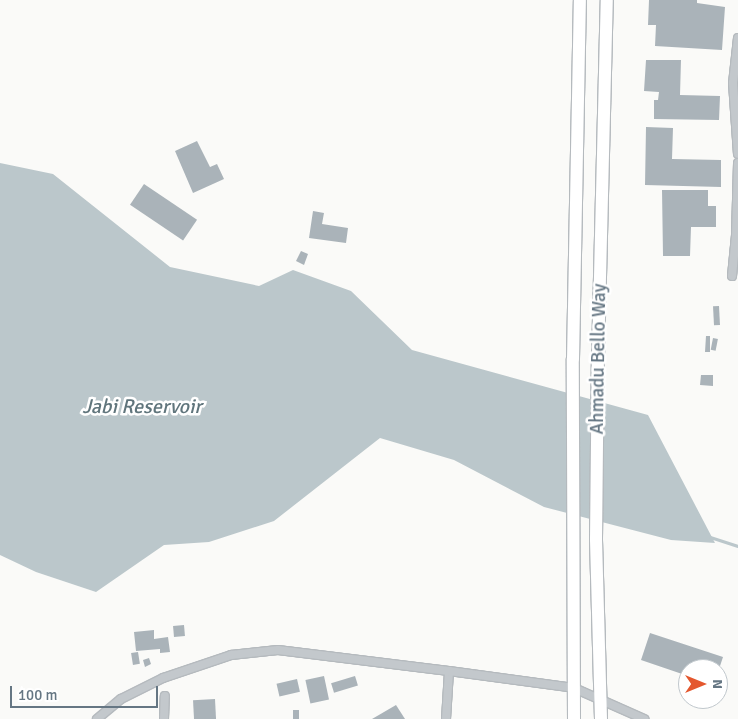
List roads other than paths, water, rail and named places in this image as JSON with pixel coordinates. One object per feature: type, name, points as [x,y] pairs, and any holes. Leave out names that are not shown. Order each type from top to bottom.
[{"type":"main road","name":"Ahmadu Bello Way","points":[[574,719],[573,359],[580,0]]},
{"type":"main road","name":"Ahmadu Bello Way","points":[[601,719],[596,539],[598,359],[607,0]]},
{"type":"street","points":[[738,38],[733,82],[738,154]]},
{"type":"street","points":[[732,276],[736,235],[738,163]]},
{"type":"street","points":[[97,719],[121,699],[163,678],[231,655],[278,650],[574,688],[601,698],[644,719]]},
{"type":"street","points":[[446,719],[449,671]]},
{"type":"street","points":[[164,719],[165,696]]},
{"type":"water","name":"Jabi Reservoir","points":[[0,163],[53,174],[170,267],[259,286],[293,270],[351,291],[412,350],[648,415],[715,543],[671,540],[544,507],[454,460],[380,438],[274,521],[209,542],[164,545],[96,592],[36,572],[0,555]]},
{"type":"waterway","points":[[710,537],[738,546]]}]
